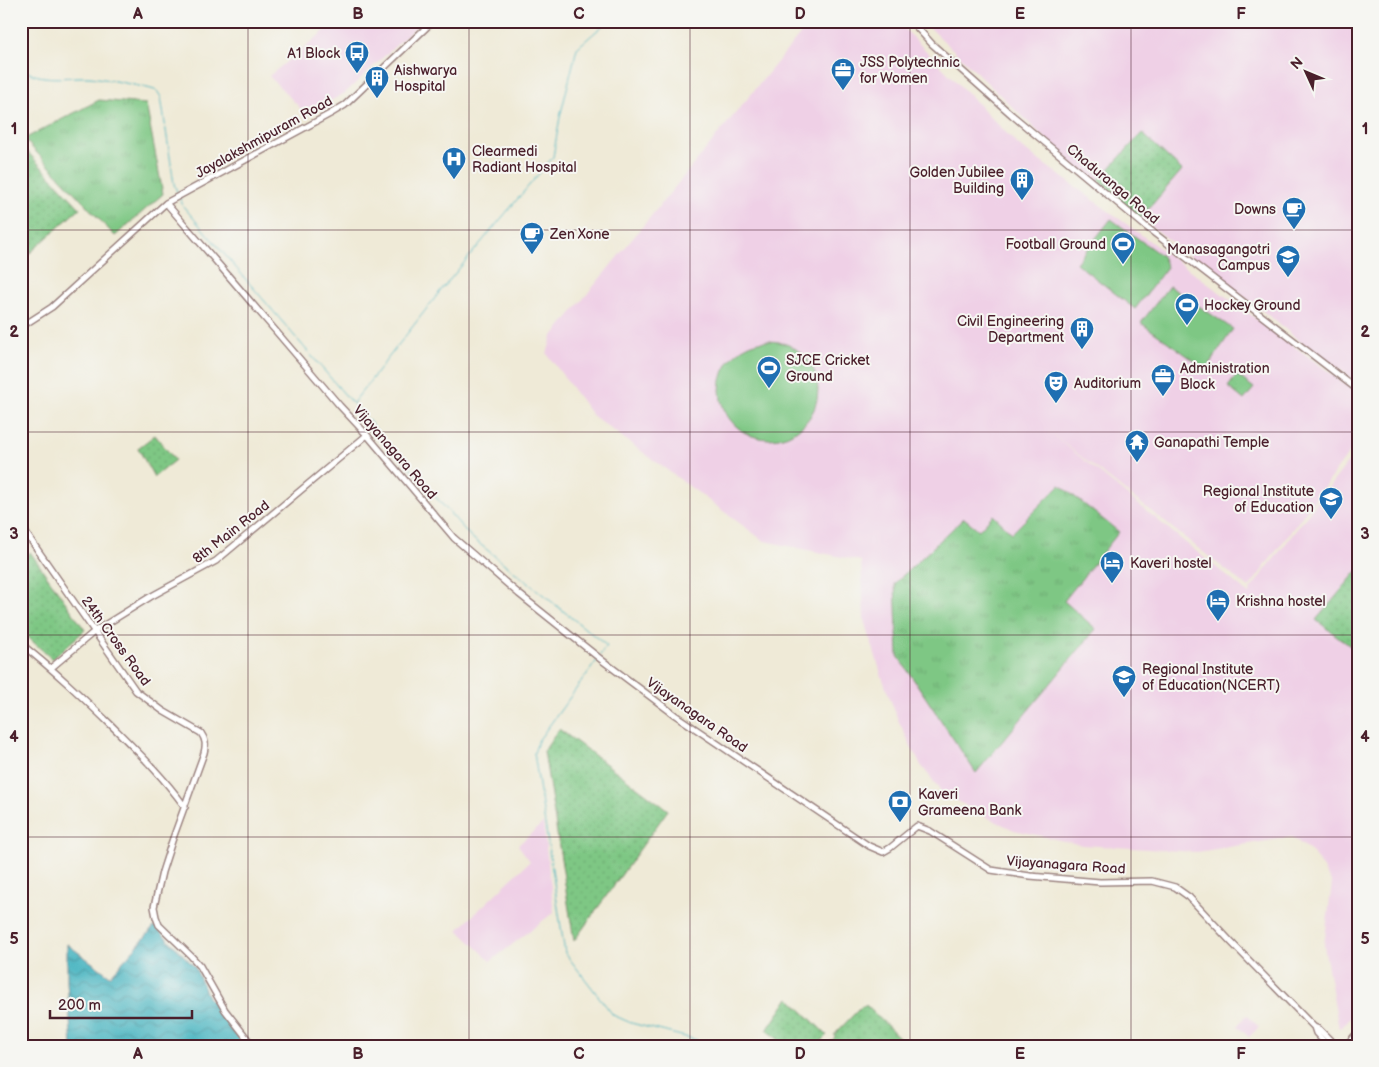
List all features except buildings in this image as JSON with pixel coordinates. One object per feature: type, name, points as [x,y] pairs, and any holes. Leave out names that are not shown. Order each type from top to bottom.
[{"type":"main road","points":[[1346,1046],[1358,1033]]},
{"type":"street","name":"Jayalakshmipuram Road","points":[[21,327],[52,307],[166,202],[345,105],[432,21]]},
{"type":"street","name":"Chaduranga Road","points":[[911,21],[932,44],[988,94],[1145,226],[1358,390]]},
{"type":"street","name":"Vijayanagara Road","points":[[166,202],[454,538],[519,594],[675,715],[869,846],[882,852],[890,848],[917,826],[930,831],[991,870],[1030,876],[1100,882],[1152,881],[1175,887],[1189,898],[1314,1027],[1319,1029],[1336,1046]]},
{"type":"street","name":"8th Main Road","points":[[51,668],[95,631],[150,597],[216,561],[367,435]]},
{"type":"street","name":"24th Cross Road","points":[[21,526],[136,691],[164,712],[201,733],[204,738],[204,753],[185,807]]},
{"type":"street","points":[[21,644],[51,668],[149,762],[185,807],[162,872],[154,907],[157,921],[200,966],[225,1010],[253,1046]]},
{"type":"street","name":"Vijayanagara Road","points":[[1314,1027],[1316,1033],[1328,1046]]},
{"type":"shaded area","points":[[337,21],[422,21],[345,93],[306,114],[269,76]]},
{"type":"shaded area","points":[[811,21],[897,21],[1018,145],[1358,393],[1358,441],[1249,588],[1042,426],[1249,594],[1250,590],[1358,449],[1358,1011],[1339,1029],[1324,946],[1332,883],[1313,853],[1292,837],[1197,852],[1082,845],[1014,830],[978,813],[941,791],[920,764],[898,720],[882,677],[864,618],[861,561],[764,541],[592,415],[547,354],[552,337]]},
{"type":"shaded area","name":"Manasagangotri Campus","points":[[923,21],[1358,21],[1358,383],[1338,368],[1336,371],[1273,319],[1080,172]]},
{"type":"shaded area","points":[[543,823],[554,912],[491,961],[458,930],[530,861],[518,845]]},
{"type":"shaded area","points":[[1247,1015],[1259,1027],[1249,1037],[1237,1026]]},
{"type":"green space","points":[[99,100],[146,104],[163,194],[115,236],[24,139]]},
{"type":"green space","points":[[1142,133],[1182,170],[1139,220],[1098,181]]},
{"type":"green space","points":[[21,145],[80,208],[21,261]]},
{"type":"green space","name":"Football Ground","points":[[1111,219],[1162,256],[1167,267],[1135,309],[1076,263]]},
{"type":"green space","name":"Hockey Ground","points":[[1169,286],[1233,329],[1206,369],[1141,323]]},
{"type":"green space","name":"SJCE Cricket Ground","points":[[769,341],[788,345],[803,356],[814,371],[818,390],[814,409],[803,424],[788,435],[769,439],[750,435],[735,424],[724,409],[720,390],[724,371],[735,356],[750,345]]},
{"type":"green space","points":[[1237,375],[1254,388],[1244,400],[1228,387]]},
{"type":"green space","points":[[155,435],[175,460],[154,477],[138,448]]},
{"type":"green space","points":[[1060,485],[1119,532],[1064,601],[1096,629],[976,773],[898,656],[895,583],[964,518],[979,530],[993,515],[1012,533]]},
{"type":"green space","points":[[30,552],[85,630],[52,659],[21,631],[21,561]]},
{"type":"green space","points":[[1358,570],[1358,652],[1316,620]]},
{"type":"green space","points":[[559,729],[668,810],[574,941],[544,751]]},
{"type":"green space","points":[[789,998],[827,1035],[816,1046],[786,1046],[767,1030]]},
{"type":"green space","points":[[866,1005],[908,1046],[827,1046],[835,1037],[834,1035],[862,1006]]},
{"type":"water","points":[[155,926],[195,967],[208,997],[247,1046],[72,1046],[67,982],[67,944],[110,976]]},
{"type":"waterway","points":[[600,655],[607,646],[471,537],[353,403],[442,289],[553,157],[560,117],[577,48],[608,21]]},
{"type":"waterway","points":[[21,68],[37,76],[54,78],[94,77],[157,91],[161,97],[174,184],[178,194]]},
{"type":"waterway","points":[[180,198],[183,206],[352,403]]},
{"type":"waterway","points":[[598,659],[538,741],[534,753],[565,953],[613,1015],[631,1023],[720,1046]]},
{"type":"place","name":"A1 Block","points":[[357,74]]},
{"type":"place","name":"JSS Polytechnic for Women","points":[[843,91]]},
{"type":"place","name":"Aishwarya Hospital","points":[[377,99]]},
{"type":"place","name":"Clearmedi Radiant Hospital","points":[[454,180]]},
{"type":"place","name":"Golden Jubilee Building","points":[[1022,201]]},
{"type":"place","name":"Downs","points":[[1294,230]]},
{"type":"place","name":"Zen Xone","points":[[532,255]]},
{"type":"place","name":"Football Ground","points":[[1123,265]]},
{"type":"place","name":"Manasagangotri Campus","points":[[1288,278]]},
{"type":"place","name":"Hockey Ground","points":[[1187,326]]},
{"type":"place","name":"Civil Engineering Department","points":[[1082,350]]},
{"type":"place","name":"SJCE Cricket Ground","points":[[769,389]]},
{"type":"place","name":"Administration Block","points":[[1163,397]]},
{"type":"place","name":"Auditorium","points":[[1056,404]]},
{"type":"place","name":"Ganapathi Temple","points":[[1137,463]]},
{"type":"place","name":"Regional Institute of Education","points":[[1331,520]]},
{"type":"place","name":"Kaveri hostel","points":[[1112,584]]},
{"type":"place","name":"Krishna hostel","points":[[1218,622]]},
{"type":"place","name":"Regional Institute of Education(NCERT)","points":[[1124,698]]},
{"type":"place","name":"Kaveri Grameena Bank","points":[[900,823]]}]
